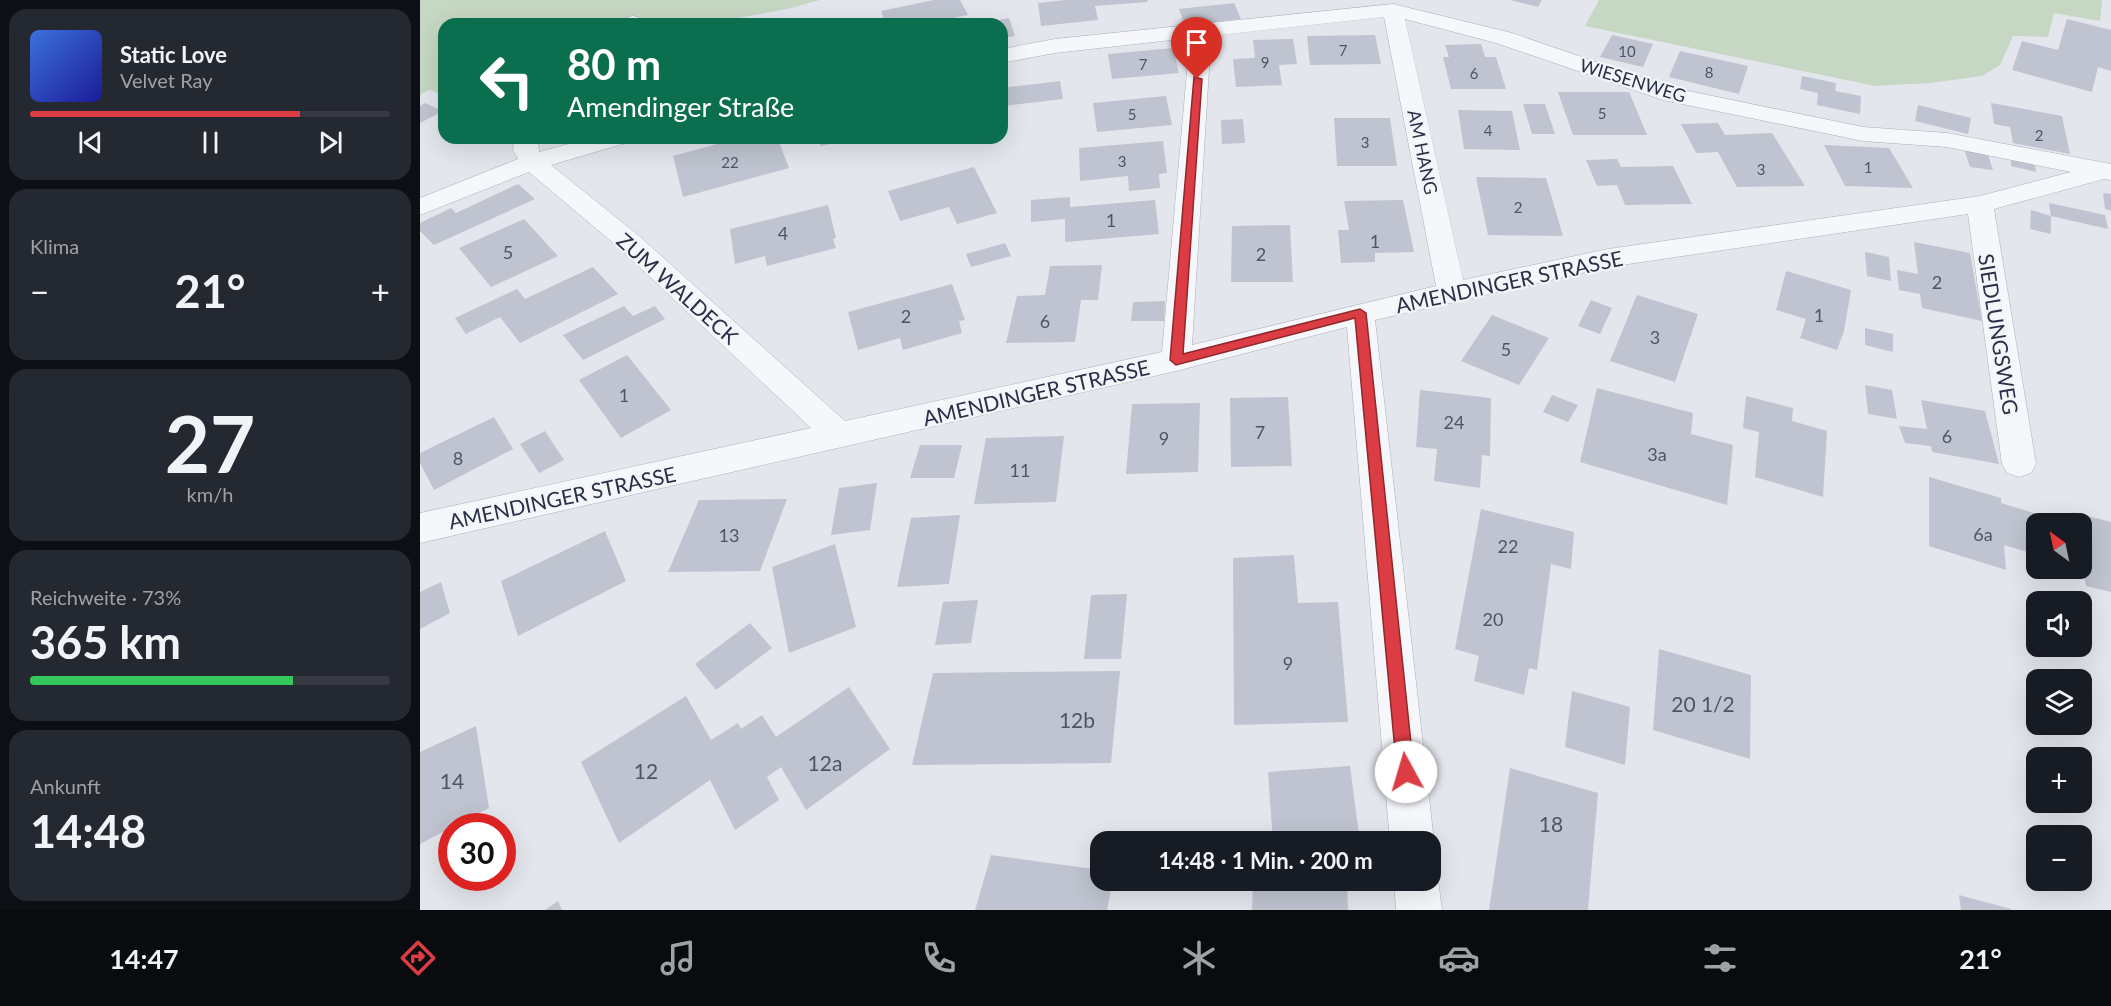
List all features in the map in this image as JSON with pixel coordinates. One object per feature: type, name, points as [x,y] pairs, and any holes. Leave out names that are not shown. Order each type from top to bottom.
[{"type":"street","name":"WIESENWEG","points":[[1008,55],[1055,46],[1393,10],[1504,38],[1663,93],[1863,134],[1947,140],[2107,172]]},
{"type":"street","name":"AM HANG","points":[[1393,10],[1452,294]]},
{"type":"street","points":[[1176,360],[1201,32]]},
{"type":"street","points":[[420,207],[529,150],[573,144]]},
{"type":"street","name":"ZUM WALDECK","points":[[529,150],[840,436]]},
{"type":"street","name":"AMENDINGER STRASSE","points":[[420,528],[1176,360],[1360,313],[1608,258],[1980,204],[2107,172]]},
{"type":"street","name":"SIEDLUNGSWEG","points":[[1980,204],[2019,464]]},
{"type":"street","points":[[1360,313],[1411,831]]},
{"type":"street","points":[[1417,891],[1419,910]]},
{"type":"green space","points":[[420,0],[820,0],[738,18],[438,18],[438,93],[429,90],[420,95]]},
{"type":"green space","points":[[1599,0],[2102,0],[2100,21],[2054,13],[2048,37],[2013,36],[2000,65],[1982,76],[1930,83],[1875,86],[1585,26]]},
{"type":"building","points":[[934,0],[960,0],[968,15],[953,18],[884,18],[881,11]]},
{"type":"building","points":[[1065,0],[1147,0],[1148,2],[1095,6],[1098,20],[1041,26],[1038,3]]},
{"type":"building","points":[[1510,0],[1542,0],[1538,7]]},
{"type":"building","points":[[1234,3],[1241,19],[1185,25],[1179,9]]},
{"type":"building","points":[[1009,18],[1015,36],[1008,37]]},
{"type":"building","points":[[2067,19],[2111,30],[2111,71],[2098,67],[2092,92],[2012,70],[2022,41],[2058,50]]},
{"type":"building","points":[[1375,35],[1381,64],[1310,65],[1307,36]]},
{"type":"building","points":[[1612,35],[1653,44],[1643,67],[1600,57]]},
{"type":"building","points":[[1293,39],[1297,64],[1279,65],[1282,85],[1236,87],[1233,59],[1255,58],[1253,40]]},
{"type":"building","points":[[1481,44],[1485,57],[1496,57],[1506,89],[1451,89],[1443,57],[1449,57],[1445,45]]},
{"type":"building","points":[[1173,48],[1179,73],[1112,79],[1108,54]]},
{"type":"building","points":[[1680,51],[1748,66],[1739,94],[1669,77]]},
{"type":"building","points":[[1802,76],[1836,83],[1835,91],[1861,96],[1860,114],[1817,105],[1818,93],[1800,89]]},
{"type":"building","points":[[1060,81],[1063,99],[1008,105],[1008,87]]},
{"type":"building","points":[[1558,92],[1629,92],[1647,135],[1573,135]]},
{"type":"building","points":[[1166,96],[1172,125],[1097,132],[1093,103]]},
{"type":"building","points":[[425,103],[438,109],[438,114],[420,123],[420,106]]},
{"type":"building","points":[[1991,103],[2062,116],[2070,154],[2013,143],[2010,127],[1994,124]]},
{"type":"building","points":[[1523,104],[1545,104],[1555,134],[1532,134]]},
{"type":"building","points":[[1918,105],[1971,118],[1968,134],[1915,121]]},
{"type":"building","points":[[1458,110],[1512,111],[1520,150],[1464,149]]},
{"type":"building","points":[[1334,118],[1390,118],[1397,166],[1337,166]]},
{"type":"building","points":[[1243,119],[1245,143],[1222,144],[1221,120]]},
{"type":"building","points":[[1718,123],[1725,135],[1772,133],[1805,186],[1737,187],[1718,152],[1696,153],[1681,124]]},
{"type":"building","points":[[1163,141],[1167,173],[1159,174],[1160,188],[1129,191],[1128,176],[1080,181],[1079,148]]},
{"type":"building","points":[[717,144],[780,144],[789,168],[683,197],[673,156]]},
{"type":"building","points":[[1824,145],[1889,148],[1913,188],[1845,186]]},
{"type":"building","points":[[1964,149],[1987,152],[1993,170],[1970,167]]},
{"type":"building","points":[[1617,159],[1621,167],[1673,166],[1692,204],[1625,205],[1617,185],[1597,186],[1586,160]]},
{"type":"building","points":[[2011,159],[2035,165],[2036,172],[2011,166]]},
{"type":"building","points":[[974,167],[997,213],[957,224],[949,207],[900,221],[888,191]]},
{"type":"building","points":[[1476,177],[1546,178],[1563,236],[1488,235]]},
{"type":"building","points":[[518,184],[535,199],[434,245],[420,231],[420,223],[451,208],[456,213]]},
{"type":"building","points":[[2103,193],[2111,194],[2111,211],[2105,209]]},
{"type":"building","points":[[1070,197],[1070,207],[1155,200],[1159,234],[1065,242],[1065,219],[1031,222],[1031,200]]},
{"type":"building","points":[[1403,200],[1414,252],[1375,253],[1375,262],[1341,263],[1338,230],[1349,230],[1344,201]]},
{"type":"building","points":[[2049,203],[2105,215],[2108,229],[2051,216]]},
{"type":"building","points":[[828,205],[836,238],[833,239],[836,248],[767,266],[765,256],[735,264],[730,229]]},
{"type":"building","points":[[2031,210],[2051,216],[2051,234],[2030,229]]},
{"type":"building","points":[[524,219],[558,256],[491,287],[459,248]]},
{"type":"building","points":[[1290,225],[1293,282],[1231,282],[1232,226]]},
{"type":"building","points":[[1914,242],[1970,253],[1982,321],[1922,308],[1920,294],[1899,290],[1897,270],[1918,274]]},
{"type":"building","points":[[1005,243],[1011,256],[971,267],[966,254]]},
{"type":"building","points":[[1865,252],[1889,257],[1891,281],[1867,276]]},
{"type":"building","points":[[1102,265],[1098,300],[1081,300],[1075,342],[1006,343],[1017,296],[1045,295],[1050,266]]},
{"type":"building","points":[[593,267],[618,294],[520,343],[500,317],[466,334],[455,318],[517,289],[525,299]]},
{"type":"building","points":[[1786,271],[1851,290],[1844,331],[1837,350],[1800,338],[1806,319],[1776,310]]},
{"type":"building","points":[[952,284],[965,320],[959,321],[962,333],[903,350],[900,338],[858,350],[848,312]]},
{"type":"building","points":[[1637,295],[1698,314],[1675,382],[1610,361]]},
{"type":"building","points":[[1591,300],[1612,308],[1600,334],[1578,326]]},
{"type":"building","points":[[1165,301],[1164,321],[1131,321],[1133,302]]},
{"type":"building","points":[[624,306],[633,316],[655,306],[665,319],[583,360],[563,335]]},
{"type":"building","points":[[1492,315],[1549,338],[1519,385],[1461,361]]},
{"type":"building","points":[[1865,328],[1893,334],[1893,352],[1865,345]]},
{"type":"building","points":[[627,355],[671,410],[621,438],[579,380]]},
{"type":"building","points":[[1865,385],[1892,390],[1897,419],[1868,414]]},
{"type":"building","points":[[1597,388],[1693,413],[1691,434],[1733,445],[1727,505],[1580,462]]},
{"type":"building","points":[[1420,390],[1491,398],[1490,456],[1482,455],[1480,488],[1434,481],[1437,449],[1416,447]]},
{"type":"building","points":[[1552,395],[1578,405],[1568,422],[1543,412]]},
{"type":"building","points":[[1746,396],[1793,408],[1792,421],[1827,431],[1823,497],[1755,477],[1759,432],[1743,428]]},
{"type":"building","points":[[1288,397],[1292,466],[1231,467],[1230,398]]},
{"type":"building","points":[[1921,400],[1985,411],[1999,464],[1932,452],[1931,446],[1905,443],[1899,426],[1927,429]]},
{"type":"building","points":[[1200,403],[1198,472],[1126,474],[1132,404]]},
{"type":"building","points":[[494,417],[513,449],[434,490],[420,463],[420,453]]},
{"type":"building","points":[[545,431],[564,460],[539,473],[520,444]]},
{"type":"building","points":[[1064,436],[1056,502],[974,504],[986,438]]},
{"type":"building","points":[[920,445],[962,445],[954,478],[910,478]]},
{"type":"building","points":[[1929,477],[2001,498],[2001,503],[2034,513],[2026,513],[2026,552],[2004,545],[2006,570],[1929,546]]},
{"type":"building","points":[[877,483],[870,530],[831,535],[839,488]]},
{"type":"building","points":[[787,499],[760,571],[668,572],[699,500]]},
{"type":"building","points":[[1481,509],[1574,532],[1571,569],[1551,564],[1537,670],[1529,668],[1524,695],[1474,681],[1479,656],[1455,649]]},
{"type":"building","points":[[960,515],[949,584],[897,587],[911,518]]},
{"type":"building","points":[[2092,517],[2111,522],[2111,592],[2086,586],[2085,579],[2092,579]]},
{"type":"building","points":[[605,531],[626,581],[518,636],[501,581]]},
{"type":"building","points":[[835,544],[856,627],[789,653],[772,567]]},
{"type":"building","points":[[1294,555],[1298,603],[1338,602],[1348,722],[1234,725],[1233,558]]},
{"type":"building","points":[[441,582],[450,613],[420,629],[420,592]]},
{"type":"building","points":[[1127,594],[1121,659],[1084,659],[1091,595]]},
{"type":"building","points":[[978,600],[971,643],[935,645],[943,602]]},
{"type":"building","points":[[750,623],[772,648],[716,690],[695,664]]},
{"type":"building","points":[[1659,649],[1751,675],[1750,759],[1653,730]]},
{"type":"building","points":[[1120,671],[1111,763],[912,765],[933,673]]},
{"type":"building","points":[[849,687],[890,749],[806,810],[781,767],[767,777],[779,800],[735,830],[710,780],[619,843],[581,762],[686,696],[711,740],[738,723],[741,729],[762,715],[776,737]]},
{"type":"building","points":[[1572,691],[1630,707],[1625,765],[1565,747]]},
{"type":"building","points":[[476,726],[489,808],[479,813],[438,813],[438,835],[420,844],[420,752]]},
{"type":"building","points":[[1350,766],[1359,831],[1272,831],[1268,772]]},
{"type":"building","points":[[1510,768],[1598,793],[1588,910],[1489,910]]},
{"type":"building","points":[[991,855],[1090,868],[1090,891],[1111,891],[1107,910],[975,910]]},
{"type":"building","points":[[1253,891],[1347,891],[1348,910],[1252,910]]},
{"type":"building","points":[[1959,895],[2011,909],[2011,910],[1961,910]]},
{"type":"building","points":[[558,901],[562,910],[545,910]]},
{"type":"route","points":[[1197,79],[1176,360],[1360,313],[1406,772]]}]
